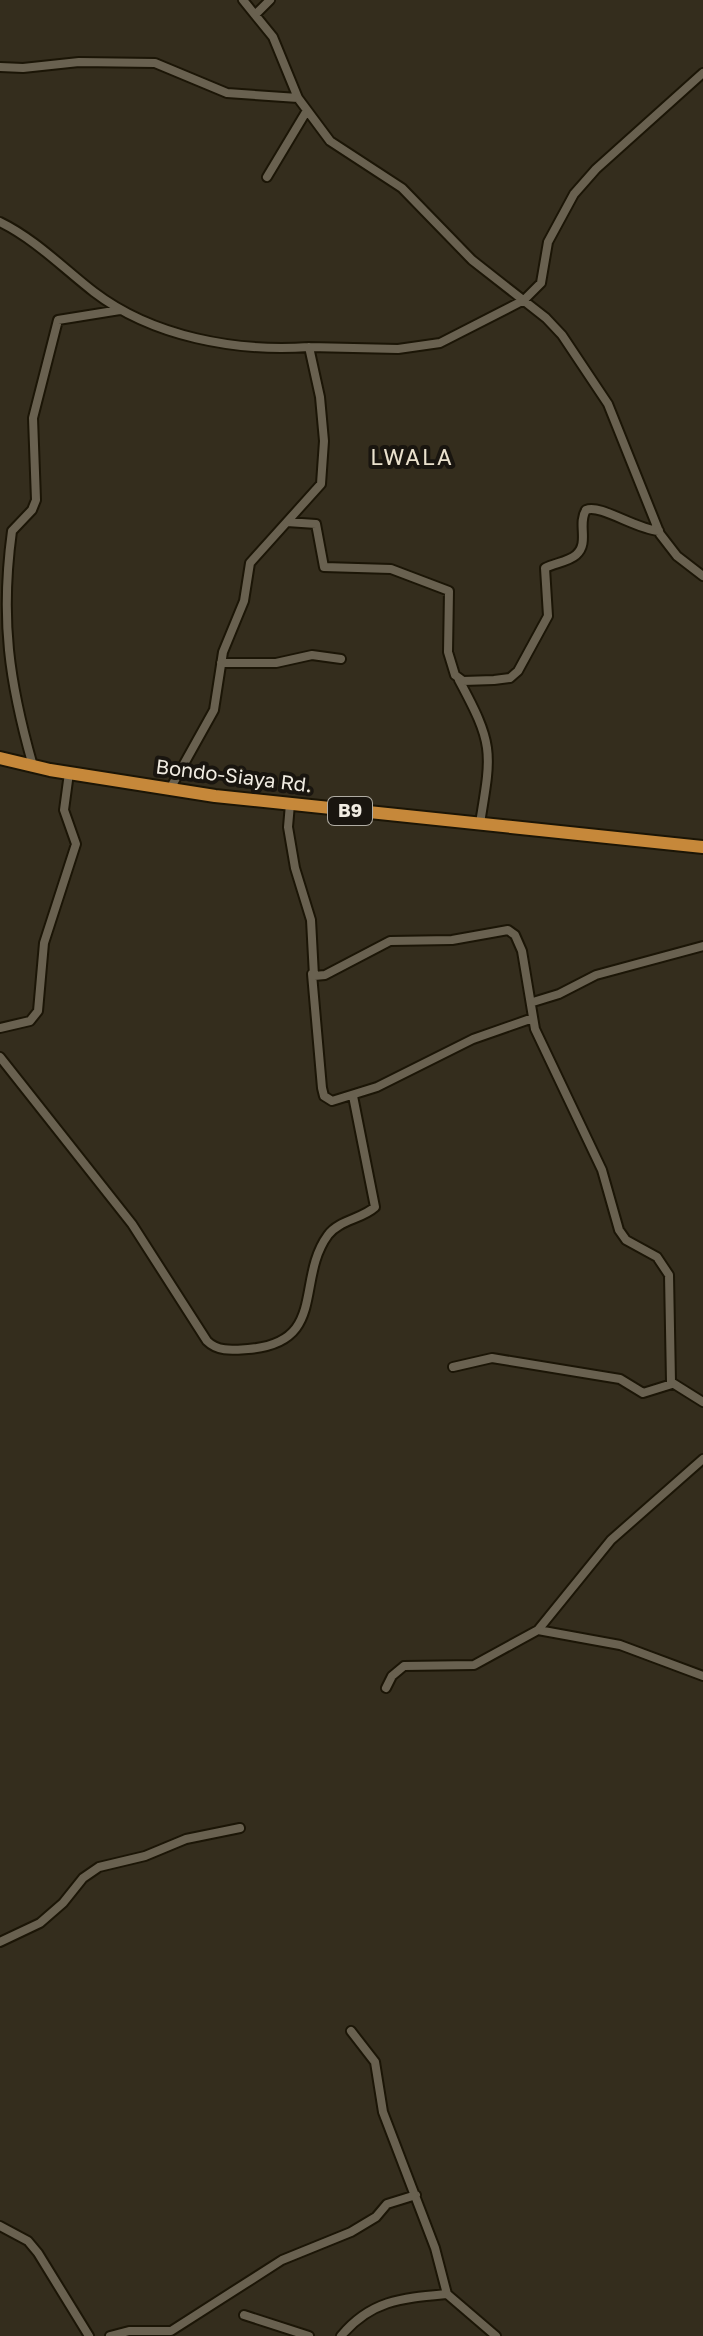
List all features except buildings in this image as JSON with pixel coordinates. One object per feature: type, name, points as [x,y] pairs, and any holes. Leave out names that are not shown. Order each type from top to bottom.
[{"type":"highway","name":"Bondo-Siaya Rd.","points":[[0,758],[170,789],[703,847]]},
{"type":"street","points":[[243,0],[273,37],[298,98],[330,141],[402,188],[472,260],[557,328],[601,390],[659,531],[677,556],[703,576]]},
{"type":"street","points":[[255,15],[270,0]]},
{"type":"street","points":[[0,67],[23,68],[79,62],[155,63],[227,93],[298,98]]},
{"type":"street","points":[[0,222],[120,310],[168,329],[238,347],[398,349],[440,343],[524,300],[543,279],[548,242],[574,194],[596,169],[703,73]]},
{"type":"street","points":[[267,177],[306,112]]},
{"type":"street","points":[[33,766],[9,674],[5,625],[11,534],[32,510],[36,500],[31,460],[33,418],[58,320],[120,310]]},
{"type":"street","points":[[170,789],[212,714],[221,663],[228,636],[244,601],[250,563],[314,496],[324,470],[322,408],[309,347]]},
{"type":"street","points":[[459,679],[504,679],[518,671],[548,616],[545,568],[579,553],[583,545],[582,518],[586,510],[598,508],[641,529],[659,531]]},
{"type":"street","points":[[287,522],[316,524],[324,567],[391,569],[449,591],[448,652],[485,729],[489,745],[480,823]]},
{"type":"street","points":[[221,663],[276,663],[312,655],[341,659]]},
{"type":"street","points":[[0,1028],[30,1021],[38,1011],[44,943],[76,844],[64,810],[69,773]]},
{"type":"street","points":[[290,804],[288,827],[295,868],[311,920],[312,974],[324,1096],[332,1101],[353,1096],[482,1035],[533,1018]]},
{"type":"street","points":[[312,974],[325,975],[396,940],[452,940],[508,930],[515,935],[522,951],[538,1039],[602,1170],[622,1236],[657,1257],[669,1275],[672,1384]]},
{"type":"street","points":[[533,1002],[559,994],[596,975],[703,946]]},
{"type":"street","points":[[0,1057],[132,1224],[207,1341],[223,1349],[270,1346],[290,1335],[306,1310],[324,1241],[336,1227],[375,1207],[353,1096]]},
{"type":"street","points":[[453,1367],[492,1358],[620,1379],[643,1393],[672,1384],[703,1402]]},
{"type":"street","points":[[386,1688],[392,1676],[404,1666],[474,1665],[538,1630],[611,1540],[675,1480],[703,1459]]},
{"type":"street","points":[[538,1630],[620,1645],[703,1676]]},
{"type":"street","points":[[0,1942],[40,1923],[63,1903],[83,1878],[99,1867],[145,1856],[186,1839],[240,1828]]},
{"type":"street","points":[[351,2031],[375,2062],[383,2112],[435,2248],[447,2294],[496,2336]]},
{"type":"street","points":[[110,2336],[129,2331],[171,2331],[282,2260],[351,2232],[376,2217],[387,2204],[416,2195]]},
{"type":"street","points":[[0,2226],[28,2241],[38,2253],[89,2336]]},
{"type":"street","points":[[341,2336],[370,2308],[406,2298],[447,2294]]},
{"type":"street","points":[[244,2315],[309,2336]]},
{"type":"district","name":"LWALA","points":[[412,457]]}]
